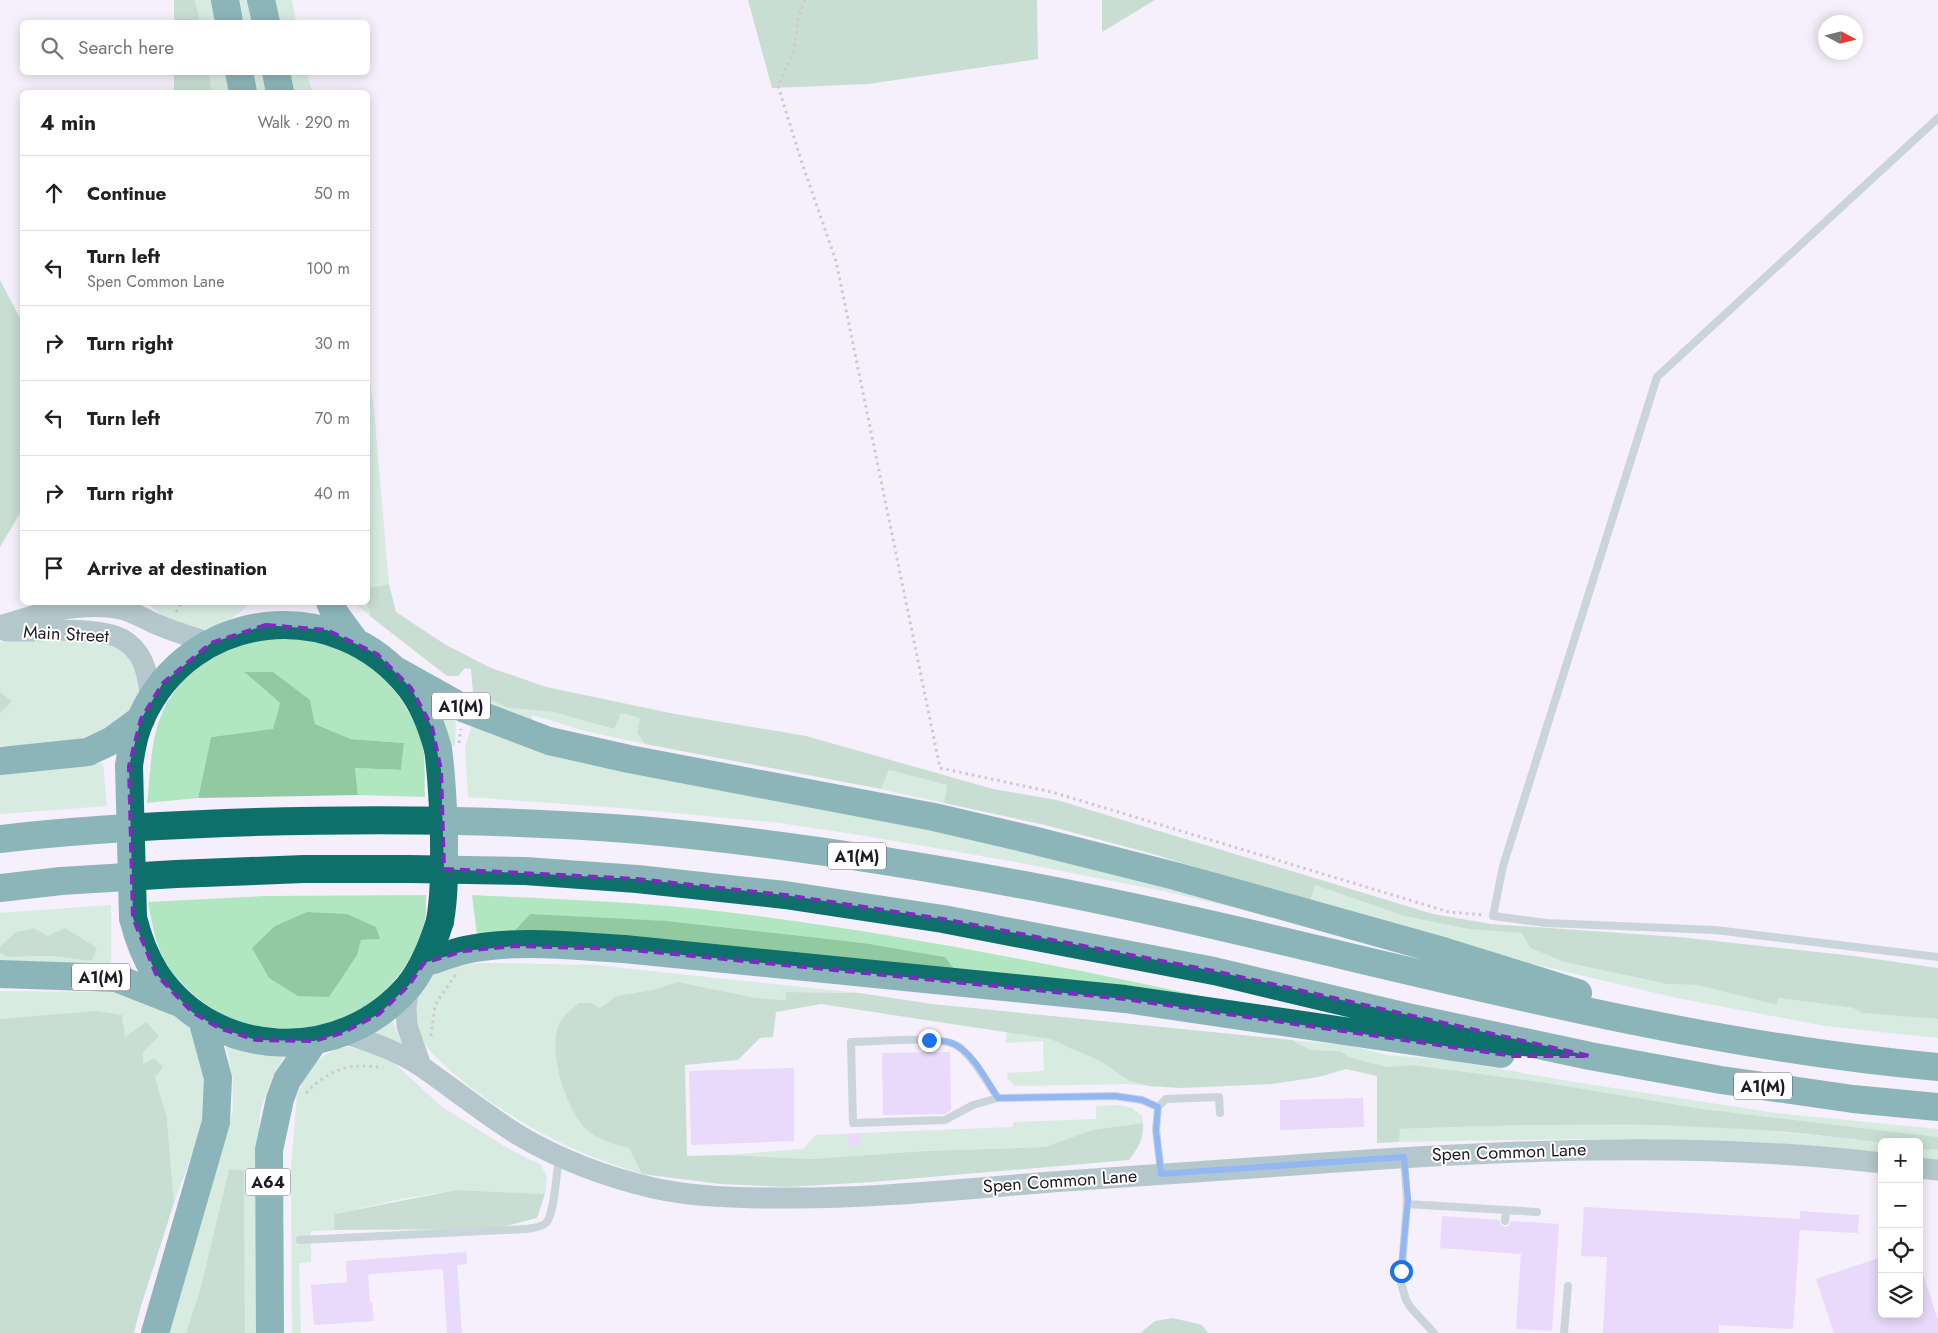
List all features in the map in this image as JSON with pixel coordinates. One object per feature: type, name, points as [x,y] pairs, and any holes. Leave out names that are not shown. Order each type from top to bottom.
[{"type":"highway","points":[[225,0],[229,20]]},
{"type":"highway","points":[[261,0],[266,20]]},
{"type":"highway","points":[[241,75],[244,90]]},
{"type":"highway","points":[[277,75],[280,90]]},
{"type":"highway","points":[[251,628],[268,605]]},
{"type":"highway","points":[[331,605],[335,614],[355,641]]},
{"type":"highway","points":[[0,761],[88,752],[111,741],[146,709],[177,667],[211,643],[251,628],[282,624],[312,627],[341,635],[377,654],[397,671],[411,688],[423,707],[432,727],[449,746],[442,788],[444,898],[440,921],[434,942],[424,963],[409,985],[378,1014],[342,1033],[314,1041],[294,1043],[256,1040],[219,1028],[193,1012],[169,990],[153,968],[138,938],[133,918],[129,766],[133,742],[146,709]]},
{"type":"highway","name":"A1(M)","points":[[397,671],[465,709],[549,741],[628,759],[934,817],[1051,844],[1175,876],[1443,951],[1697,1033]]},
{"type":"highway","name":"A1(M)","points":[[0,839],[51,833],[154,826],[299,820],[419,819],[622,829],[851,855],[1041,889],[1247,933],[1472,987],[1697,1033],[1816,1053],[1938,1067]]},
{"type":"highway","name":"A1(M)","points":[[0,888],[71,880],[304,869],[525,871],[647,880],[785,895],[943,919],[1214,971],[1412,1018],[1590,1056],[1730,1082],[1853,1099],[1938,1107]]},
{"type":"highway","name":"A1(M)","points":[[424,963],[464,950],[486,947],[561,946],[624,949],[1125,999],[1513,1056],[1590,1056]]},
{"type":"highway","name":"A1(M)","points":[[0,974],[116,978],[193,1012]]},
{"type":"highway","points":[[155,1333],[216,1122],[218,1078],[193,1012]]},
{"type":"highway","name":"A64","points":[[270,1333],[269,1150],[276,1115],[288,1080],[314,1041]]},
{"type":"street","name":"Main Street","points":[[0,626],[24,618],[65,610],[85,607],[106,607],[123,610],[172,630],[211,643]]},
{"type":"street","name":"Main Street","points":[[0,630],[88,632],[116,636],[132,647],[139,656],[149,684],[146,709]]},
{"type":"street","points":[[409,985],[406,1008],[407,1026],[421,1066]]},
{"type":"street","name":"Spen Common Lane","points":[[342,1033],[379,1046],[421,1066],[512,1131],[559,1157],[602,1174],[654,1188],[728,1198],[847,1197],[1404,1157],[1563,1149],[1694,1150],[1878,1163]]},
{"type":"street","points":[[1923,1168],[1938,1170]]},
{"type":"lane","points":[[1938,118],[1657,376],[1503,866],[1493,916],[1546,923],[1716,930],[1938,958]]},
{"type":"lane","points":[[998,1098],[975,1065],[959,1047],[947,1041],[851,1042],[853,1123],[945,1120],[973,1105],[998,1098],[1115,1096],[1142,1100],[1158,1107]]},
{"type":"lane","points":[[1161,1174],[1156,1130],[1158,1107],[1166,1099],[1219,1098],[1220,1113]]},
{"type":"lane","points":[[300,1240],[538,1227],[546,1224],[549,1217],[559,1157]]},
{"type":"lane","points":[[1404,1157],[1407,1204],[1401,1274],[1402,1292],[1411,1308],[1434,1333]]},
{"type":"lane","points":[[1407,1204],[1537,1212]]},
{"type":"lane","points":[[1505,1221],[1506,1210]]},
{"type":"lane","points":[[1564,1333],[1568,1286]]},
{"type":"path","points":[[805,0],[798,18],[794,50],[778,86],[836,261],[940,768],[1052,792],[1449,912],[1493,916]]},
{"type":"path","points":[[449,746],[462,727]]},
{"type":"path","points":[[431,1039],[435,1005],[459,970]]},
{"type":"path","points":[[305,1094],[326,1076],[347,1067],[360,1065],[384,1068]]},
{"type":"highlighted area","points":[[266,625],[327,630],[377,654],[411,688],[432,727],[441,770],[444,869],[637,879],[785,895],[943,919],[1214,971],[1590,1056],[1513,1056],[1125,999],[624,949],[514,946],[464,951],[424,963],[409,985],[379,1014],[342,1033],[314,1041],[256,1040],[219,1028],[192,1012],[156,974],[133,918],[129,766],[141,719],[163,683],[211,643]]},
{"type":"green space","points":[[174,0],[195,0],[200,20],[174,20]]},
{"type":"green space","points":[[195,0],[213,0],[217,20],[200,20]]},
{"type":"green space","points":[[235,0],[251,0],[255,20],[240,20]]},
{"type":"green space","points":[[275,0],[292,0],[296,20],[279,20]]},
{"type":"green space","points":[[748,0],[1037,0],[1038,59],[868,84],[772,88]]},
{"type":"green space","points":[[1102,0],[1155,0],[1102,32]]},
{"type":"green space","points":[[174,75],[209,75],[212,90],[174,90]]},
{"type":"green space","points":[[209,75],[227,75],[231,90],[212,90]]},
{"type":"green space","points":[[250,75],[266,75],[270,90],[254,90]]},
{"type":"green space","points":[[289,75],[308,75],[311,90],[293,90]]},
{"type":"green space","points":[[0,280],[20,318],[20,513],[0,547]]},
{"type":"green space","points":[[370,381],[374,410],[389,584],[370,588]]},
{"type":"green space","points":[[389,584],[396,612],[446,645],[491,668],[546,687],[675,714],[806,736],[993,789],[1057,800],[1433,914],[1491,924],[1678,937],[1854,956],[1938,968],[1938,1019],[1862,1013],[1853,1008],[1778,998],[1777,1005],[1697,985],[1667,984],[1564,962],[1530,948],[1522,933],[1468,929],[1404,916],[1315,885],[1310,902],[1153,854],[1045,825],[944,803],[947,785],[889,770],[881,789],[645,744],[637,733],[640,718],[621,713],[614,729],[553,712],[509,708],[473,693],[471,669],[465,668],[458,676],[447,676],[371,617],[368,605],[370,605],[370,588]]},
{"type":"green space","points":[[150,605],[248,605],[225,622],[205,629],[185,629],[165,618]]},
{"type":"green space","points":[[358,605],[368,605],[371,617]]},
{"type":"green space","points":[[77,637],[129,651],[141,686],[135,701],[127,713],[115,725],[79,740],[58,744],[0,746],[0,713],[11,701],[0,692],[0,642]]},
{"type":"green space","points":[[285,638],[320,643],[341,649],[368,665],[392,687],[410,714],[422,743],[425,797],[358,795],[355,768],[401,770],[404,743],[351,739],[315,724],[310,700],[245,673],[280,703],[273,730],[211,737],[198,798],[147,803],[157,727],[172,695],[183,681],[208,659],[240,644],[258,639]]},
{"type":"green space","points":[[244,672],[273,672],[310,700],[315,724],[351,739],[404,743],[401,770],[355,768],[358,795],[198,798],[211,737],[273,729],[280,703]]},
{"type":"green space","points":[[0,692],[12,701],[0,713]]},
{"type":"green space","points":[[473,693],[509,708],[553,712],[613,729],[621,713],[641,718],[637,733],[645,744],[585,731],[532,715],[531,727],[471,702]]},
{"type":"green space","points":[[436,707],[456,714],[455,746],[449,745]]},
{"type":"green space","points":[[473,722],[891,816],[1319,928],[1168,892],[1016,862],[860,835],[780,823],[633,809],[468,797],[465,747]]},
{"type":"green space","points":[[103,763],[107,806],[0,814],[0,773]]},
{"type":"green space","points":[[889,770],[947,785],[944,803],[881,789]]},
{"type":"green space","points":[[1315,885],[1404,916],[1468,929],[1522,933],[1530,948],[1564,962],[1667,984],[1697,985],[1777,1005],[1778,998],[1853,1008],[1862,1013],[1938,1019],[1938,1038],[1825,1026],[1677,998],[1475,950],[1310,902]]},
{"type":"green space","points":[[426,895],[426,914],[416,948],[407,964],[396,979],[369,1004],[355,1014],[322,1028],[304,1031],[266,1029],[230,1018],[199,999],[185,987],[162,956],[154,933],[148,902],[264,896]],"holes":[[[376,927],[379,939],[361,940]]]},
{"type":"green space","points":[[472,895],[672,906],[776,918],[850,929],[1072,969],[1292,1016],[959,975],[944,957],[864,943],[667,921],[509,937],[477,936]]},
{"type":"green space","points":[[111,905],[111,962],[103,968],[0,968],[0,953],[8,957],[51,956],[92,961],[34,928],[16,932],[0,946],[0,913]]},
{"type":"green space","points":[[307,912],[347,914],[376,927],[380,939],[361,940],[357,955],[329,997],[298,996],[269,978],[252,948],[275,926]]},
{"type":"green space","points":[[530,914],[667,921],[864,943],[945,957],[959,975],[509,937]]},
{"type":"green space","points":[[34,928],[48,936],[65,928],[97,948],[92,961],[51,956],[8,957],[0,953],[0,946],[16,932]]},
{"type":"green space","points":[[499,963],[595,965],[859,993],[786,992],[785,1000],[756,998],[678,982],[652,990],[616,996],[600,1008],[592,1003],[579,1003],[561,1019],[579,1121],[590,1131],[602,1138],[629,1148],[642,1174],[573,1149],[535,1130],[477,1092],[441,1062],[427,1047],[416,1029],[414,1017],[419,995],[428,981],[437,973],[452,966]]},
{"type":"green space","points":[[678,982],[756,998],[785,1000],[786,992],[859,993],[932,1004],[1292,1040],[1310,1050],[1340,1051],[1349,1057],[1387,1067],[1410,1065],[1452,1070],[1548,1083],[1703,1109],[1938,1137],[1938,1150],[1923,1149],[1923,1138],[1878,1138],[1878,1143],[1762,1130],[1641,1125],[1520,1125],[1400,1129],[1399,1142],[1377,1143],[1377,1076],[1346,1069],[1319,1077],[1272,1084],[1181,1088],[1149,1086],[1129,1081],[1102,1062],[1050,1039],[821,1004],[776,1012],[773,1037],[760,1038],[738,1060],[685,1065],[687,1156],[727,1155],[811,1159],[924,1151],[1045,1147],[1092,1130],[1143,1123],[1140,1143],[1129,1160],[872,1182],[787,1187],[720,1184],[642,1174],[629,1148],[612,1143],[587,1130],[579,1121],[565,1093],[556,1060],[555,1044],[557,1030],[562,1019],[579,1003],[592,1003],[600,1008],[616,996],[652,990]]},
{"type":"green space","points":[[105,988],[174,1011],[190,1029],[204,1053],[208,1074],[202,1127],[174,1203],[167,1118],[155,1077],[143,1065],[146,1022],[125,1038],[43,1016],[0,1019],[0,991],[100,992]]},
{"type":"green space","points":[[96,1011],[122,1015],[125,1037],[146,1022],[159,1036],[143,1052],[143,1064],[154,1058],[163,1067],[155,1077],[167,1118],[174,1203],[134,1333],[0,1333],[0,1019]]},
{"type":"green space","points":[[392,1020],[404,1049],[370,1035]]},
{"type":"green space","points":[[1007,1032],[1050,1039],[1102,1062],[1129,1081],[1149,1086],[1130,1084],[1015,1086],[1008,1079],[1007,1073],[1044,1071],[1043,1041],[1005,1043]]},
{"type":"green space","points":[[1292,1040],[1353,1046],[1387,1055],[1448,1060],[1574,1082],[1776,1113],[1938,1129],[1938,1137],[1703,1109],[1548,1083],[1452,1070],[1410,1065],[1387,1067],[1349,1057],[1340,1051],[1310,1050]]},
{"type":"green space","points":[[226,1045],[259,1055],[284,1057],[271,1080],[260,1112],[255,1203],[258,1333],[245,1333],[244,1170],[229,1169],[201,1288],[186,1333],[169,1333],[233,1111],[233,1080]]},
{"type":"green space","points":[[349,1047],[378,1054],[393,1062],[442,1107],[509,1149],[541,1165],[547,1177],[545,1194],[456,1190],[401,1199],[336,1214],[334,1230],[311,1231],[311,1262],[299,1263],[301,1333],[292,1333],[291,1168],[297,1095],[307,1073],[317,1060],[338,1048]]},
{"type":"green space","points":[[1120,1105],[1132,1108],[1142,1116],[1143,1123],[1092,1130],[1045,1147],[924,1151],[811,1159],[727,1155],[803,1149],[816,1135],[846,1134],[847,1145],[860,1145],[860,1133],[1013,1127],[1013,1122],[1096,1119],[1096,1106]]},
{"type":"green space","points":[[1479,1126],[1706,1126],[1878,1142],[1878,1154],[1698,1140],[1576,1139],[1399,1142],[1399,1129]]},
{"type":"green space","points":[[1923,1149],[1938,1150],[1938,1160],[1923,1158]]},
{"type":"green space","points":[[229,1169],[244,1170],[245,1333],[186,1333],[201,1287]]},
{"type":"green space","points":[[456,1190],[545,1194],[537,1218],[494,1229],[334,1230],[335,1214]]},
{"type":"green space","points":[[1173,1318],[1202,1325],[1208,1333],[1140,1333],[1155,1321]]},
{"type":"building","points":[[950,1052],[951,1110],[945,1114],[883,1115],[882,1053]]},
{"type":"building","points":[[794,1068],[794,1141],[691,1145],[689,1071]]},
{"type":"building","points":[[1363,1098],[1364,1127],[1280,1130],[1280,1100]]},
{"type":"building","points":[[860,1133],[860,1145],[847,1145],[846,1134]]},
{"type":"building","points":[[1584,1207],[1800,1219],[1800,1211],[1859,1215],[1858,1233],[1800,1230],[1793,1329],[1719,1325],[1719,1333],[1603,1333],[1607,1257],[1581,1256]]},
{"type":"building","points":[[1442,1216],[1499,1220],[1501,1225],[1505,1227],[1511,1221],[1559,1224],[1552,1331],[1516,1329],[1521,1254],[1440,1248]]},
{"type":"building","points":[[466,1252],[467,1264],[457,1265],[462,1333],[447,1333],[443,1269],[368,1274],[370,1302],[372,1302],[374,1321],[314,1325],[311,1285],[347,1282],[346,1261]]},
{"type":"building","points":[[1878,1258],[1878,1318],[1923,1318],[1923,1274],[1938,1320],[1938,1333],[1834,1333],[1816,1279]]},
{"type":"route","points":[[929,1040],[947,1041],[959,1047],[975,1065],[998,1098],[1115,1096],[1142,1100],[1158,1107],[1156,1130],[1161,1174],[1404,1157],[1408,1200],[1401,1271]]}]
